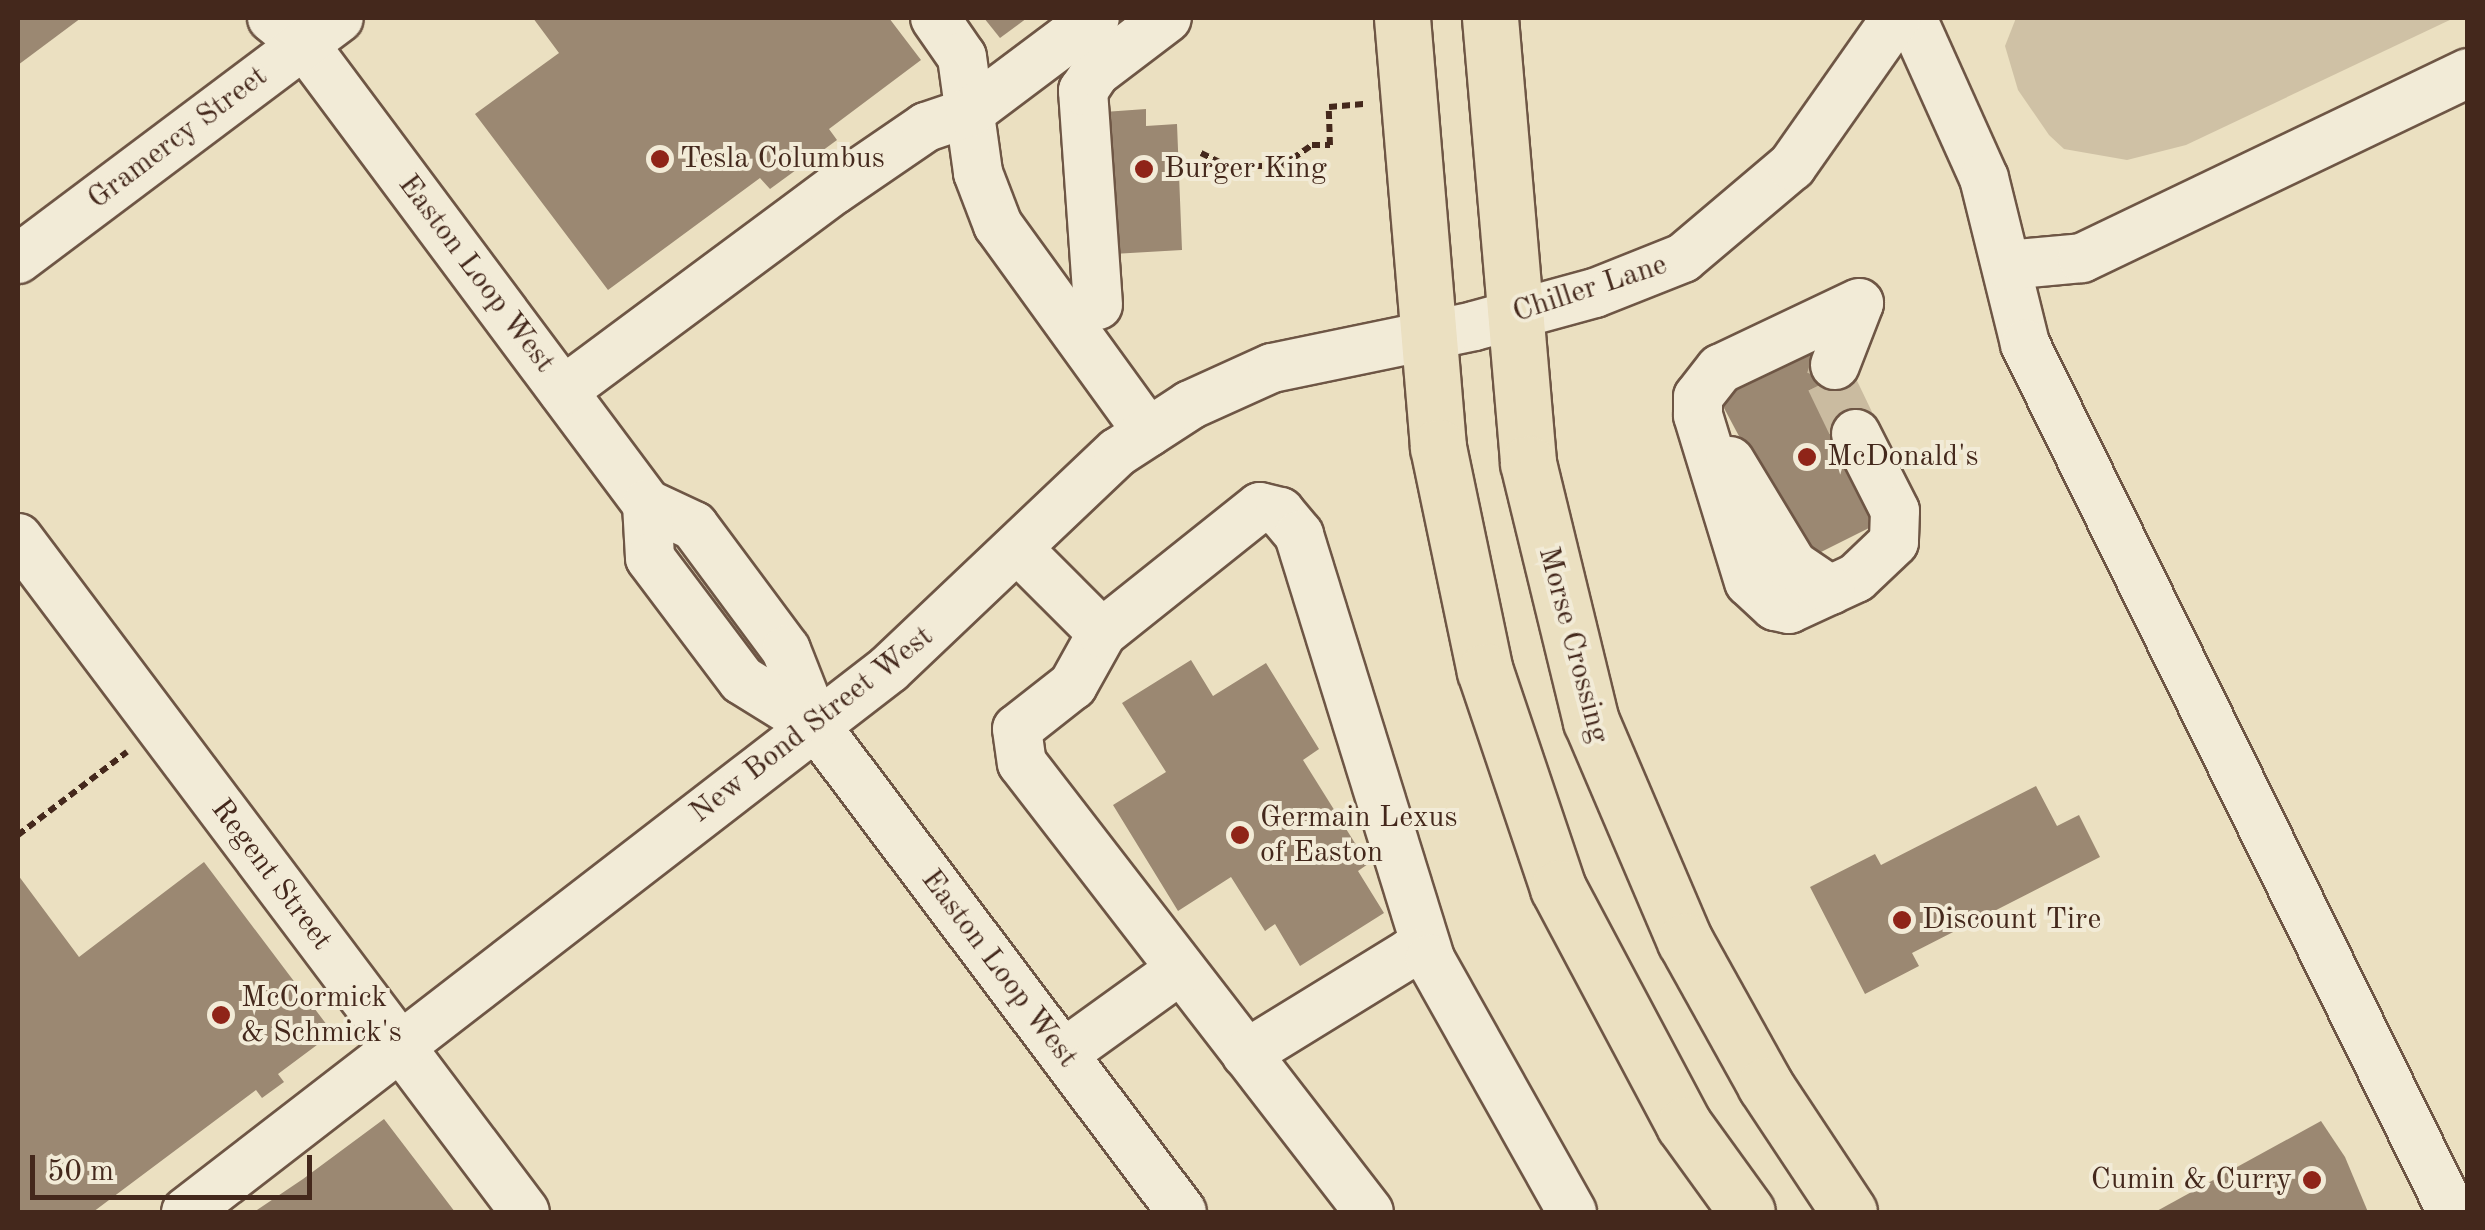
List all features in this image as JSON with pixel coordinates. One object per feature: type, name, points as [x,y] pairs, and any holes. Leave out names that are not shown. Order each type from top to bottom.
[{"type":"main road","name":"Morse Crossing","points":[[1402,18],[1471,325],[1528,463],[1561,619],[1624,810],[1684,942],[1765,1086],[1849,1212]]},
{"type":"main road","name":"Morse Crossing","points":[[1490,18],[1471,325],[1438,447],[1466,587],[1526,800],[1558,888],[1684,1125],[1747,1212]]},
{"type":"street","points":[[935,18],[962,57],[978,173],[998,225],[1148,432]]},
{"type":"street","points":[[564,391],[896,148],[926,127],[970,112],[1095,18]]},
{"type":"street","points":[[1098,306],[1084,91],[1096,72],[1167,18]]},
{"type":"street","name":"Chiller Lane","points":[[1471,325],[1608,288],[1710,241],[1792,166],[1896,18]]},
{"type":"street","points":[[1912,18],[1984,178],[2025,344],[2452,1212]]},
{"type":"street","name":"Gramercy Street","points":[[18,258],[303,24]]},
{"type":"street","name":"Easton Loop West","points":[[303,24],[648,504],[650,558],[742,680],[816,726],[1182,1212]]},
{"type":"street","points":[[2008,265],[2082,258],[2468,73]]},
{"type":"street","points":[[1835,365],[1860,302],[1720,369],[1698,397],[1700,423],[1749,582],[1762,597],[1790,609],[1856,578],[1894,542],[1895,511],[1856,434]]},
{"type":"street","name":"New Bond Street West","points":[[186,1212],[402,1050],[634,862],[920,643],[1092,474],[1148,432],[1272,368],[1471,325]]},
{"type":"street","points":[[1369,1212],[1022,763],[1016,729],[1072,685],[1102,633],[1260,507],[1280,512],[1298,535],[1430,959],[1551,1206]]},
{"type":"street","name":"Regent Street","points":[[18,538],[525,1212]]},
{"type":"street","points":[[1018,549],[1102,633]]},
{"type":"street","points":[[1246,1054],[1410,953],[1430,959]]},
{"type":"street","points":[[1063,1054],[1181,969]]},
{"type":"path","points":[[1202,153],[1228,166],[1282,166],[1312,146],[1330,145],[1329,107],[1368,104]]},
{"type":"path","points":[[18,835],[160,727]]},
{"type":"shaded area","points":[[2016,18],[2454,18],[2186,145],[2127,160],[2064,149],[2049,135],[2018,90],[2005,46]]},
{"type":"building","points":[[18,18],[81,18],[18,65]]},
{"type":"building","name":"Tesla Columbus","points":[[533,18],[889,18],[921,60],[829,129],[837,140],[770,189],[760,178],[608,290],[475,114],[559,53]]},
{"type":"building","points":[[984,18],[1027,18],[1000,38]]},
{"type":"building","name":"Burger King","points":[[1146,109],[1146,126],[1177,124],[1182,250],[1113,254],[1104,112]]},
{"type":"building","name":"McDonald's","points":[[1822,338],[1865,430],[1893,516],[1805,560],[1716,393]]},
{"type":"building","name":"Germain Lexus of Easton","points":[[1191,660],[1213,696],[1266,663],[1319,749],[1303,760],[1368,864],[1358,871],[1384,913],[1300,966],[1275,924],[1265,931],[1231,877],[1178,911],[1113,805],[1166,772],[1122,703]]},
{"type":"building","name":"Discount Tire","points":[[2036,786],[2057,826],[2079,815],[2100,857],[1912,953],[1919,966],[1865,994],[1810,887],[1875,854],[1881,865]]},
{"type":"building","points":[[204,862],[333,1033],[278,1074],[284,1082],[262,1098],[256,1090],[93,1212],[18,1212],[18,875],[79,957]]},
{"type":"building","points":[[384,1119],[455,1212],[254,1212],[303,1179]]},
{"type":"building","points":[[2321,1121],[2345,1157],[2368,1212],[2155,1212]]},
{"type":"tunnel","points":[[1835,365],[1830,380],[1856,434]]},
{"type":"place","name":"Tesla Columbus","points":[[660,159]]},
{"type":"place","name":"Burger King","points":[[1144,169]]},
{"type":"place","name":"McDonald's","points":[[1807,457]]},
{"type":"place","name":"Germain Lexus of Easton","points":[[1240,835]]},
{"type":"place","name":"Discount Tire","points":[[1902,920]]},
{"type":"place","name":"McCormick & Schmick's","points":[[221,1015]]},
{"type":"place","name":"Cumin & Curry","points":[[2312,1180]]}]
